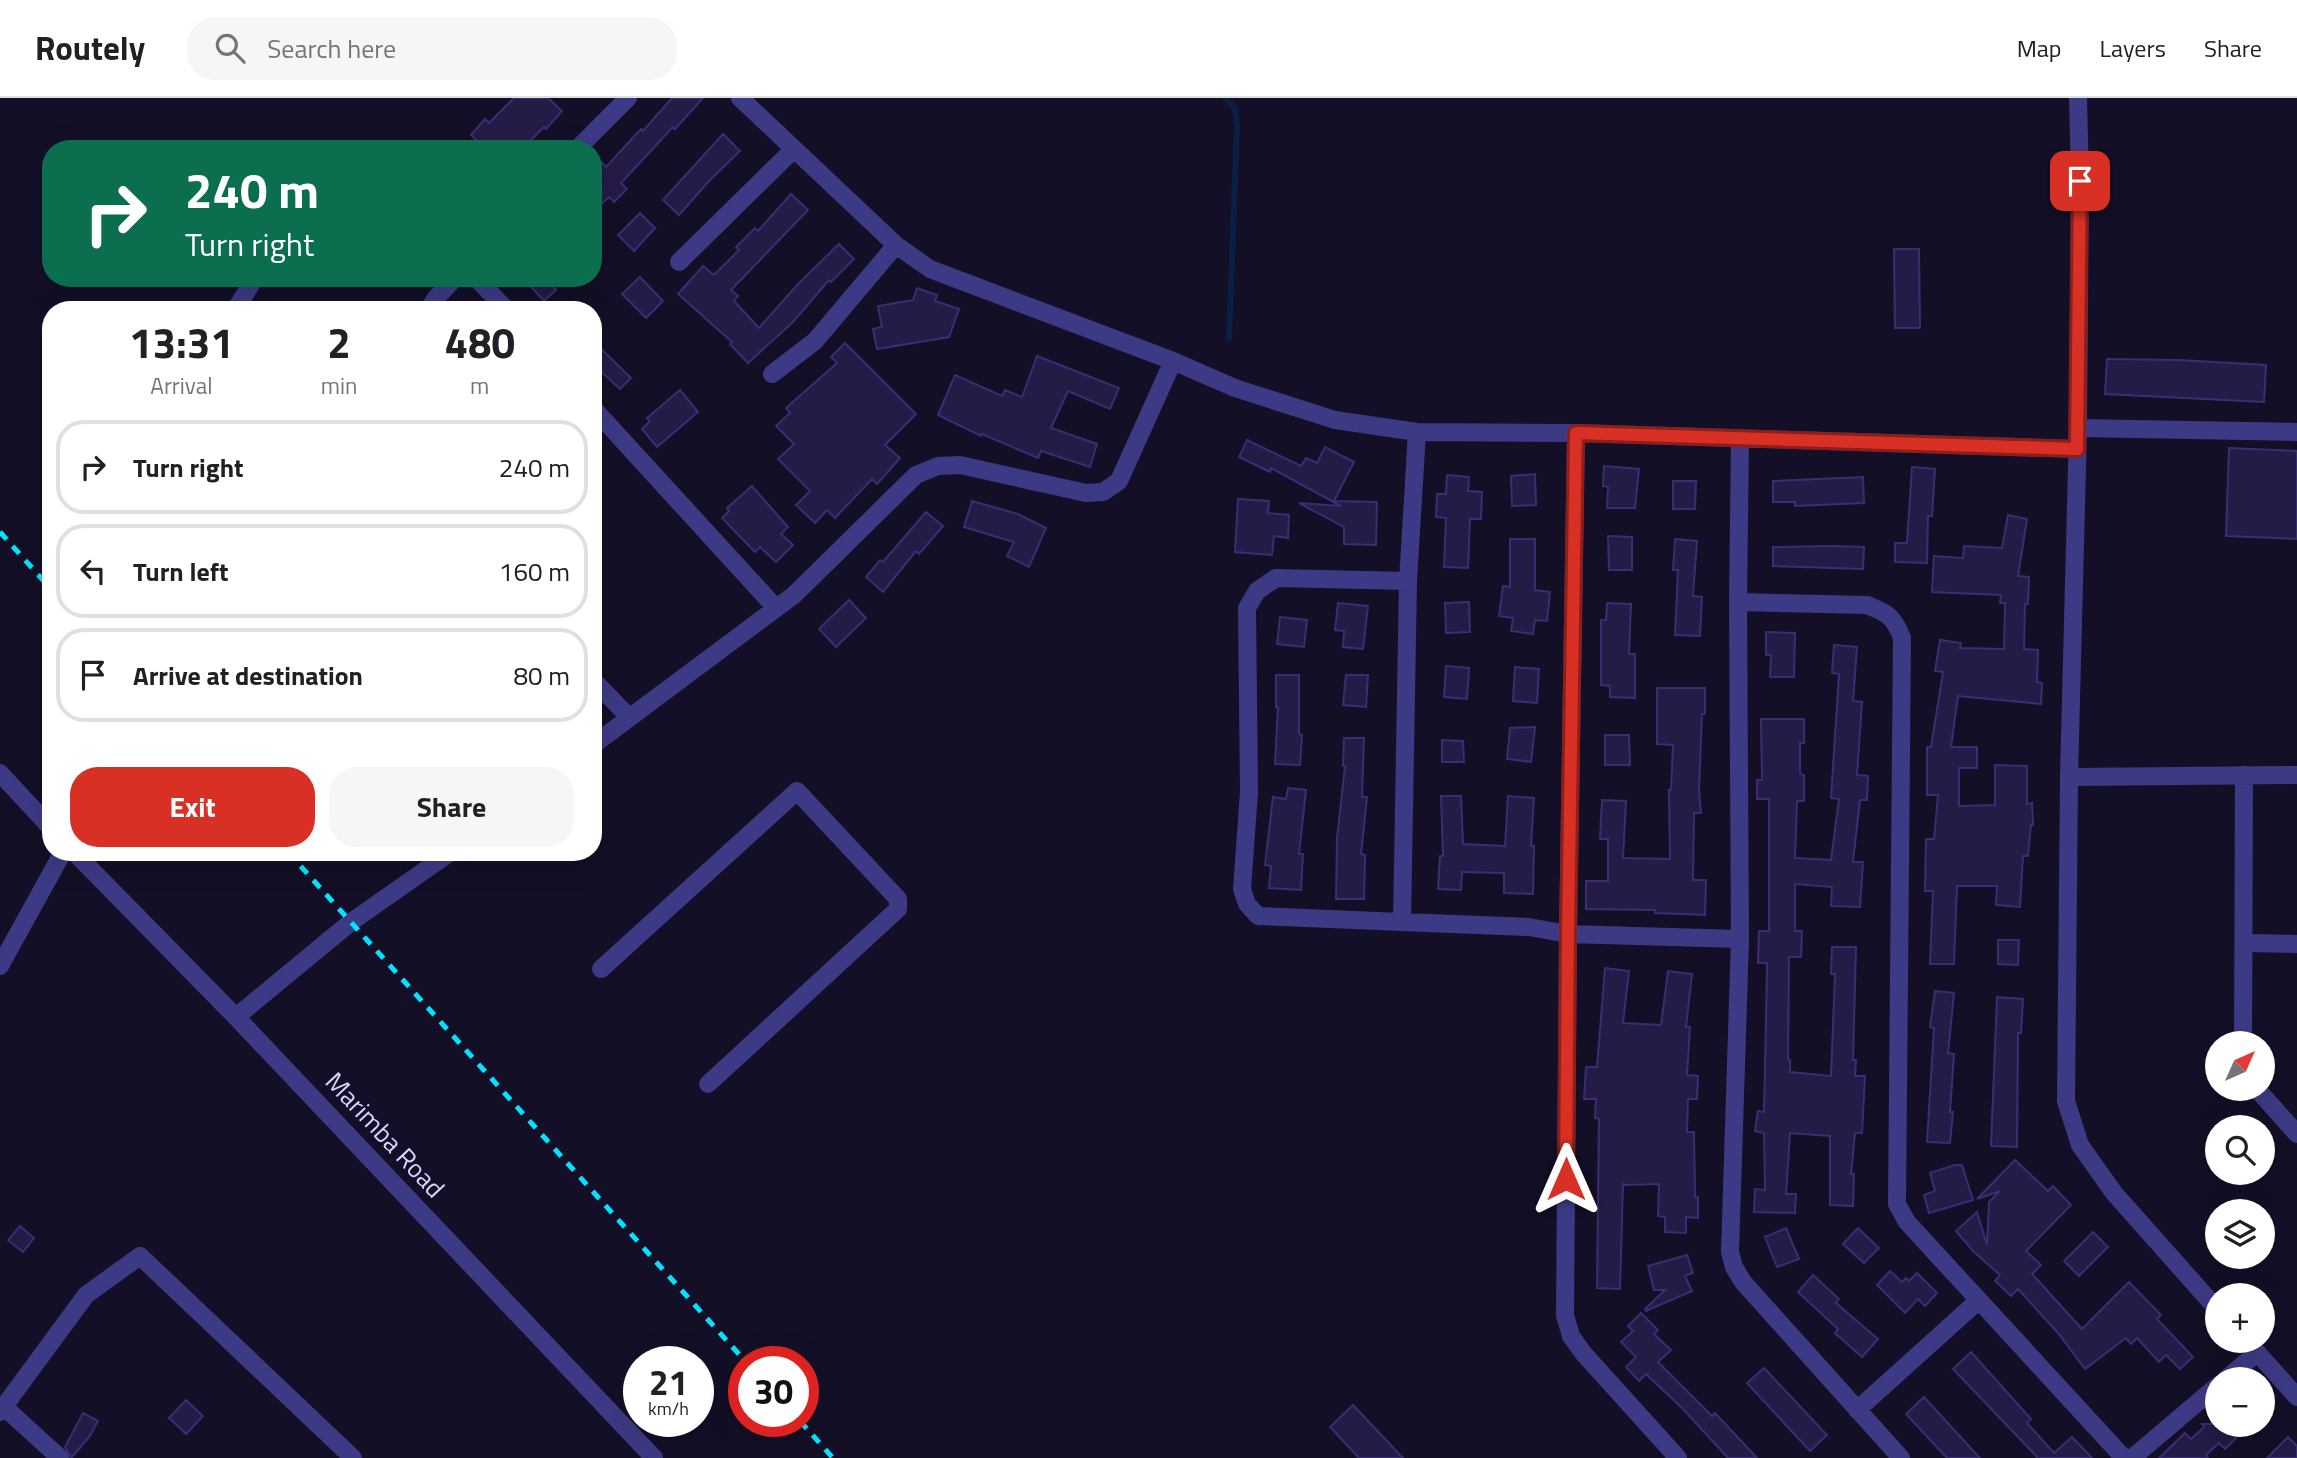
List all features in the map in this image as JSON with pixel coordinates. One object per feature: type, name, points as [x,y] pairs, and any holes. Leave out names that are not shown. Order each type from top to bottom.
[{"type":"street","points":[[586,140],[628,98]]},
{"type":"street","points":[[740,98],[896,245],[930,269],[1173,361],[1235,388],[1335,420],[1417,432],[1576,433],[2077,449]]},
{"type":"street","points":[[2078,98],[2078,428],[2069,777],[2066,1101],[2080,1145],[2114,1193],[2205,1295]]},
{"type":"street","points":[[679,262],[794,149]]},
{"type":"street","points":[[772,374],[815,341],[896,245]]},
{"type":"street","points":[[434,301],[446,287]]},
{"type":"street","points":[[485,287],[498,301]]},
{"type":"street","points":[[602,738],[794,595],[916,475],[939,466],[960,465],[1086,493],[1103,492],[1119,481],[1173,361]]},
{"type":"street","points":[[602,418],[776,608]]},
{"type":"street","points":[[2078,428],[2297,432]]},
{"type":"street","points":[[1402,922],[1408,581],[1417,432]]},
{"type":"street","points":[[1576,433],[1565,1315],[1571,1336],[1584,1354],[1678,1458]]},
{"type":"street","points":[[1740,439],[1740,939],[1730,1252],[1734,1268],[1744,1282],[1901,1458]]},
{"type":"street","points":[[1408,581],[1276,578],[1257,591],[1247,608],[1249,792],[1242,890],[1247,904],[1258,916],[1529,927],[1568,934],[1740,939]]},
{"type":"street","points":[[1738,602],[1867,605],[1885,612],[1896,622],[1902,638],[1897,1204],[1907,1222],[2124,1458]]},
{"type":"street","points":[[602,690],[629,718]]},
{"type":"street","points":[[0,773],[42,818]]},
{"type":"street","points":[[2243,1031],[2244,775]]},
{"type":"street","points":[[2069,777],[2297,775]]},
{"type":"street","points":[[601,969],[797,791],[898,899],[898,909],[708,1084]]},
{"type":"street","points":[[0,966],[59,861]]},
{"type":"street","name":"Marimba Road","points":[[83,861],[236,1017],[654,1458]]},
{"type":"street","points":[[236,1017],[351,922],[438,861]]},
{"type":"street","points":[[2244,943],[2297,944]]},
{"type":"street","points":[[2268,1101],[2297,1133]]},
{"type":"street","points":[[60,1458],[2,1410],[86,1295],[140,1256],[353,1458]]},
{"type":"street","points":[[1857,1410],[1979,1300]]},
{"type":"street","points":[[2235,1367],[2246,1353]]},
{"type":"street","points":[[2257,1353],[2297,1396]]},
{"type":"street","points":[[2132,1458],[2205,1396]]},
{"type":"building","points":[[514,98],[548,98],[562,111],[546,129],[544,127],[531,140],[476,140],[471,135],[485,119],[489,123]]},
{"type":"building","points":[[672,98],[703,98],[621,183],[627,189],[614,202],[609,197],[602,204],[602,163],[606,167],[641,129],[643,131]]},
{"type":"building","points":[[723,134],[740,151],[679,215],[663,200]]},
{"type":"building","points":[[791,194],[808,210],[731,290],[738,296],[734,301],[759,328],[798,284],[839,244],[854,259],[831,282],[829,280],[793,322],[748,363],[730,344],[732,342],[678,294],[703,266],[714,275],[739,250],[736,247],[755,228],[758,231]]},
{"type":"building","points":[[640,213],[655,228],[634,251],[618,235]]},
{"type":"building","points":[[1894,249],[1919,249],[1920,328],[1895,328]]},
{"type":"building","points":[[640,277],[663,301],[646,318],[622,294]]},
{"type":"building","points":[[531,287],[553,287],[556,290],[544,301]]},
{"type":"building","points":[[917,288],[937,295],[935,301],[959,309],[949,337],[877,349],[873,329],[882,327],[878,306],[913,300]]},
{"type":"building","points":[[845,343],[916,414],[885,445],[900,458],[877,484],[872,479],[835,518],[827,510],[815,523],[796,505],[810,491],[778,459],[794,444],[776,426],[790,413],[786,408],[837,363],[831,357]]},
{"type":"building","points":[[602,350],[631,378],[620,389],[602,372]]},
{"type":"building","points":[[1037,356],[1119,388],[1110,409],[1068,391],[1051,428],[1097,444],[1090,467],[1041,451],[1038,458],[982,434],[981,436],[938,415],[955,375],[1002,396],[1005,390],[1022,397]]},
{"type":"building","points":[[2107,359],[2266,365],[2264,402],[2105,394]]},
{"type":"building","points":[[680,390],[698,412],[657,447],[642,429],[650,421],[647,418]]},
{"type":"building","points":[[1247,440],[1301,466],[1306,458],[1317,463],[1325,447],[1354,462],[1334,501],[1377,502],[1376,545],[1344,544],[1344,527],[1299,503],[1341,506],[1271,468],[1270,472],[1239,457]]},
{"type":"building","points":[[2229,448],[2297,451],[2297,539],[2226,536]]},
{"type":"building","points":[[1604,466],[1639,469],[1635,508],[1607,508],[1608,487],[1603,486]]},
{"type":"building","points":[[1912,467],[1935,469],[1932,516],[1928,516],[1927,563],[1895,562],[1895,543],[1907,543]]},
{"type":"building","points":[[1535,474],[1536,505],[1512,506],[1511,476]]},
{"type":"building","points":[[1447,475],[1469,477],[1468,491],[1482,492],[1481,519],[1470,519],[1468,568],[1444,567],[1446,518],[1436,517],[1437,494],[1446,494]]},
{"type":"building","points":[[1863,477],[1864,503],[1795,506],[1795,502],[1773,502],[1773,481]]},
{"type":"building","points":[[1673,481],[1696,481],[1695,509],[1673,509]]},
{"type":"building","points":[[752,486],[788,527],[781,534],[793,545],[776,562],[760,547],[755,552],[722,518],[729,511],[727,508]]},
{"type":"building","points":[[1238,499],[1269,501],[1268,513],[1289,515],[1288,538],[1274,536],[1272,555],[1235,552]]},
{"type":"building","points":[[972,501],[1018,514],[1046,528],[1029,567],[1007,556],[1014,542],[964,527]]},
{"type":"building","points":[[926,512],[943,526],[919,554],[916,551],[883,592],[866,577],[880,560],[883,562]]},
{"type":"building","points":[[2008,515],[2027,519],[2018,576],[2029,577],[2028,604],[2025,604],[2024,649],[2038,650],[2037,682],[2042,683],[2041,704],[1958,696],[1951,747],[1977,747],[1977,768],[1959,768],[1959,806],[1995,805],[1995,765],[2027,766],[2027,804],[2032,803],[2033,825],[2028,856],[2023,856],[2020,907],[1996,905],[1997,886],[1957,886],[1954,964],[1930,964],[1933,891],[1925,891],[1926,839],[1934,839],[1938,795],[1927,795],[1927,747],[1931,747],[1943,672],[1935,671],[1940,640],[1961,643],[1960,648],[2004,649],[2005,603],[2000,603],[2001,595],[1932,592],[1934,556],[1963,558],[1964,546],[2002,548]]},
{"type":"building","points":[[1608,536],[1632,537],[1632,570],[1609,570]]},
{"type":"building","points":[[1510,539],[1535,539],[1535,590],[1550,592],[1547,621],[1535,620],[1533,634],[1511,631],[1513,618],[1499,616],[1503,586],[1510,587]]},
{"type":"building","points":[[1675,539],[1697,541],[1693,596],[1702,597],[1700,636],[1675,635],[1678,570],[1673,570]]},
{"type":"building","points":[[1773,547],[1864,547],[1863,569],[1773,566]]},
{"type":"building","points":[[849,600],[866,618],[836,647],[819,629]]},
{"type":"building","points":[[1469,602],[1470,632],[1446,633],[1445,603]]},
{"type":"building","points":[[1338,603],[1368,606],[1363,649],[1343,647],[1344,631],[1335,630]]},
{"type":"building","points":[[1607,603],[1631,604],[1629,654],[1635,654],[1635,698],[1610,697],[1610,686],[1601,685],[1601,620],[1606,620]]},
{"type":"building","points":[[1280,617],[1307,620],[1304,647],[1277,644]]},
{"type":"building","points":[[1766,632],[1795,633],[1794,677],[1770,677],[1771,655],[1766,655]]},
{"type":"building","points":[[1834,645],[1857,647],[1853,701],[1862,702],[1857,775],[1868,776],[1867,800],[1860,800],[1853,862],[1863,862],[1860,907],[1831,906],[1832,887],[1795,884],[1795,931],[1802,931],[1801,957],[1789,957],[1788,1059],[1790,1072],[1831,1076],[1835,974],[1831,974],[1832,947],[1856,947],[1853,1060],[1856,1060],[1855,1076],[1865,1076],[1862,1133],[1855,1133],[1851,1174],[1854,1174],[1853,1206],[1830,1205],[1830,1136],[1790,1133],[1786,1194],[1796,1194],[1795,1213],[1754,1212],[1755,1189],[1765,1190],[1764,1133],[1755,1131],[1758,1111],[1764,1112],[1767,973],[1767,963],[1758,963],[1759,931],[1769,931],[1769,799],[1757,799],[1757,780],[1762,780],[1761,719],[1804,719],[1804,743],[1800,743],[1800,774],[1804,775],[1804,801],[1797,801],[1795,858],[1831,860],[1839,799],[1831,798],[1839,674],[1832,673]]},
{"type":"building","points":[[1446,666],[1469,668],[1467,699],[1444,697]]},
{"type":"building","points":[[1515,667],[1539,669],[1537,703],[1513,701]]},
{"type":"building","points":[[1276,675],[1299,675],[1299,734],[1302,735],[1300,765],[1275,764],[1278,707]]},
{"type":"building","points":[[1346,675],[1368,675],[1366,707],[1343,705]]},
{"type":"building","points":[[1657,688],[1705,688],[1699,790],[1701,813],[1694,813],[1693,880],[1706,880],[1705,915],[1655,913],[1655,910],[1586,909],[1586,881],[1608,881],[1608,839],[1600,839],[1602,800],[1626,801],[1623,858],[1670,859],[1669,790],[1673,745],[1657,744]]},
{"type":"building","points":[[1535,727],[1531,762],[1507,759],[1510,728]]},
{"type":"building","points":[[1605,735],[1629,735],[1630,765],[1605,765]]},
{"type":"building","points":[[1344,738],[1364,738],[1362,797],[1367,797],[1361,854],[1365,855],[1364,899],[1336,899],[1337,838],[1345,766]]},
{"type":"building","points":[[1442,740],[1463,741],[1464,762],[1442,762]]},
{"type":"building","points":[[1288,788],[1306,790],[1299,854],[1303,854],[1301,890],[1269,888],[1271,866],[1265,865],[1273,797],[1286,799]]},
{"type":"building","points":[[1441,796],[1461,796],[1463,844],[1505,846],[1508,796],[1534,798],[1531,846],[1534,846],[1533,894],[1504,893],[1504,873],[1462,872],[1461,890],[1438,889],[1440,856],[1443,856]]},
{"type":"building","points":[[1998,940],[2019,940],[2018,965],[1998,964]]},
{"type":"building","points":[[1605,968],[1629,971],[1623,1023],[1661,1025],[1668,971],[1692,974],[1686,1027],[1690,1027],[1687,1075],[1698,1076],[1697,1099],[1688,1099],[1687,1132],[1694,1132],[1698,1218],[1686,1217],[1686,1233],[1665,1232],[1665,1217],[1658,1216],[1659,1184],[1623,1183],[1620,1289],[1597,1288],[1599,1119],[1595,1118],[1596,1099],[1584,1099],[1586,1067],[1597,1067]]},
{"type":"building","points":[[1935,991],[1954,993],[1948,1053],[1954,1054],[1950,1143],[1927,1142],[1934,1028],[1930,1027]]},
{"type":"building","points":[[1997,997],[2023,999],[2021,1033],[2018,1033],[2017,1147],[1991,1146]]},
{"type":"building","points":[[2015,1160],[2048,1191],[2053,1186],[2071,1205],[2026,1251],[2041,1265],[2032,1274],[2082,1329],[2129,1282],[2161,1315],[2157,1319],[2193,1357],[2180,1369],[2166,1355],[2159,1362],[2137,1338],[2131,1344],[2126,1338],[2085,1369],[2058,1333],[2018,1289],[2011,1296],[1995,1281],[2000,1275],[1974,1252],[1956,1231],[1977,1212],[1987,1245],[1989,1202],[2000,1191],[1977,1199]]},
{"type":"building","points":[[1962,1165],[1973,1200],[1929,1213],[1924,1195],[1935,1191],[1930,1173]]},
{"type":"building","points":[[20,1226],[34,1238],[23,1252],[8,1240]]},
{"type":"building","points":[[1786,1228],[1799,1259],[1777,1267],[1765,1237]]},
{"type":"building","points":[[1858,1228],[1879,1248],[1864,1263],[1843,1244]]},
{"type":"building","points":[[2093,1232],[2108,1247],[2079,1276],[2064,1261]]},
{"type":"building","points":[[1687,1255],[1693,1273],[1685,1276],[1692,1291],[1646,1311],[1665,1290],[1654,1290],[1648,1266]]},
{"type":"building","points":[[1890,1271],[1902,1282],[1906,1278],[1909,1281],[1917,1273],[1937,1293],[1925,1306],[1918,1299],[1905,1313],[1877,1285]]},
{"type":"building","points":[[1813,1275],[1839,1299],[1836,1303],[1878,1339],[1862,1357],[1835,1333],[1838,1329],[1798,1292]]},
{"type":"building","points":[[1641,1313],[1658,1330],[1654,1334],[1671,1350],[1658,1362],[1712,1416],[1715,1413],[1757,1458],[1728,1458],[1646,1374],[1639,1381],[1626,1367],[1636,1357],[1621,1342],[1633,1331],[1628,1326]]},
{"type":"building","points":[[1971,1352],[2031,1419],[2027,1423],[2054,1453],[2072,1437],[2092,1458],[2038,1458],[1953,1369]]},
{"type":"building","points":[[1764,1368],[1827,1435],[1810,1451],[1747,1383]]},
{"type":"building","points":[[1924,1397],[1980,1458],[1947,1458],[1906,1414]]},
{"type":"building","points":[[186,1400],[203,1416],[186,1434],[169,1418]]},
{"type":"building","points":[[1353,1405],[1403,1458],[1359,1458],[1330,1427]]},
{"type":"building","points":[[83,1413],[98,1421],[90,1436],[71,1458],[65,1447]]},
{"type":"building","points":[[2202,1424],[2205,1424],[2205,1437],[2237,1437],[2225,1449],[2219,1443],[2206,1455],[2208,1458],[2159,1458],[2185,1433],[2191,1439],[2204,1427]]},
{"type":"building","points":[[2288,1437],[2297,1446],[2297,1458],[2267,1458]]},
{"type":"waterway","points":[[1225,98],[1235,108],[1237,126],[1229,338]]},
{"type":"railway","points":[[0,532],[42,579]]},
{"type":"railway","points":[[296,861],[732,1346]]},
{"type":"railway","points":[[814,1437],[833,1458]]},
{"type":"route","points":[[1566,1179],[1576,433],[2077,449],[2080,181]]}]
